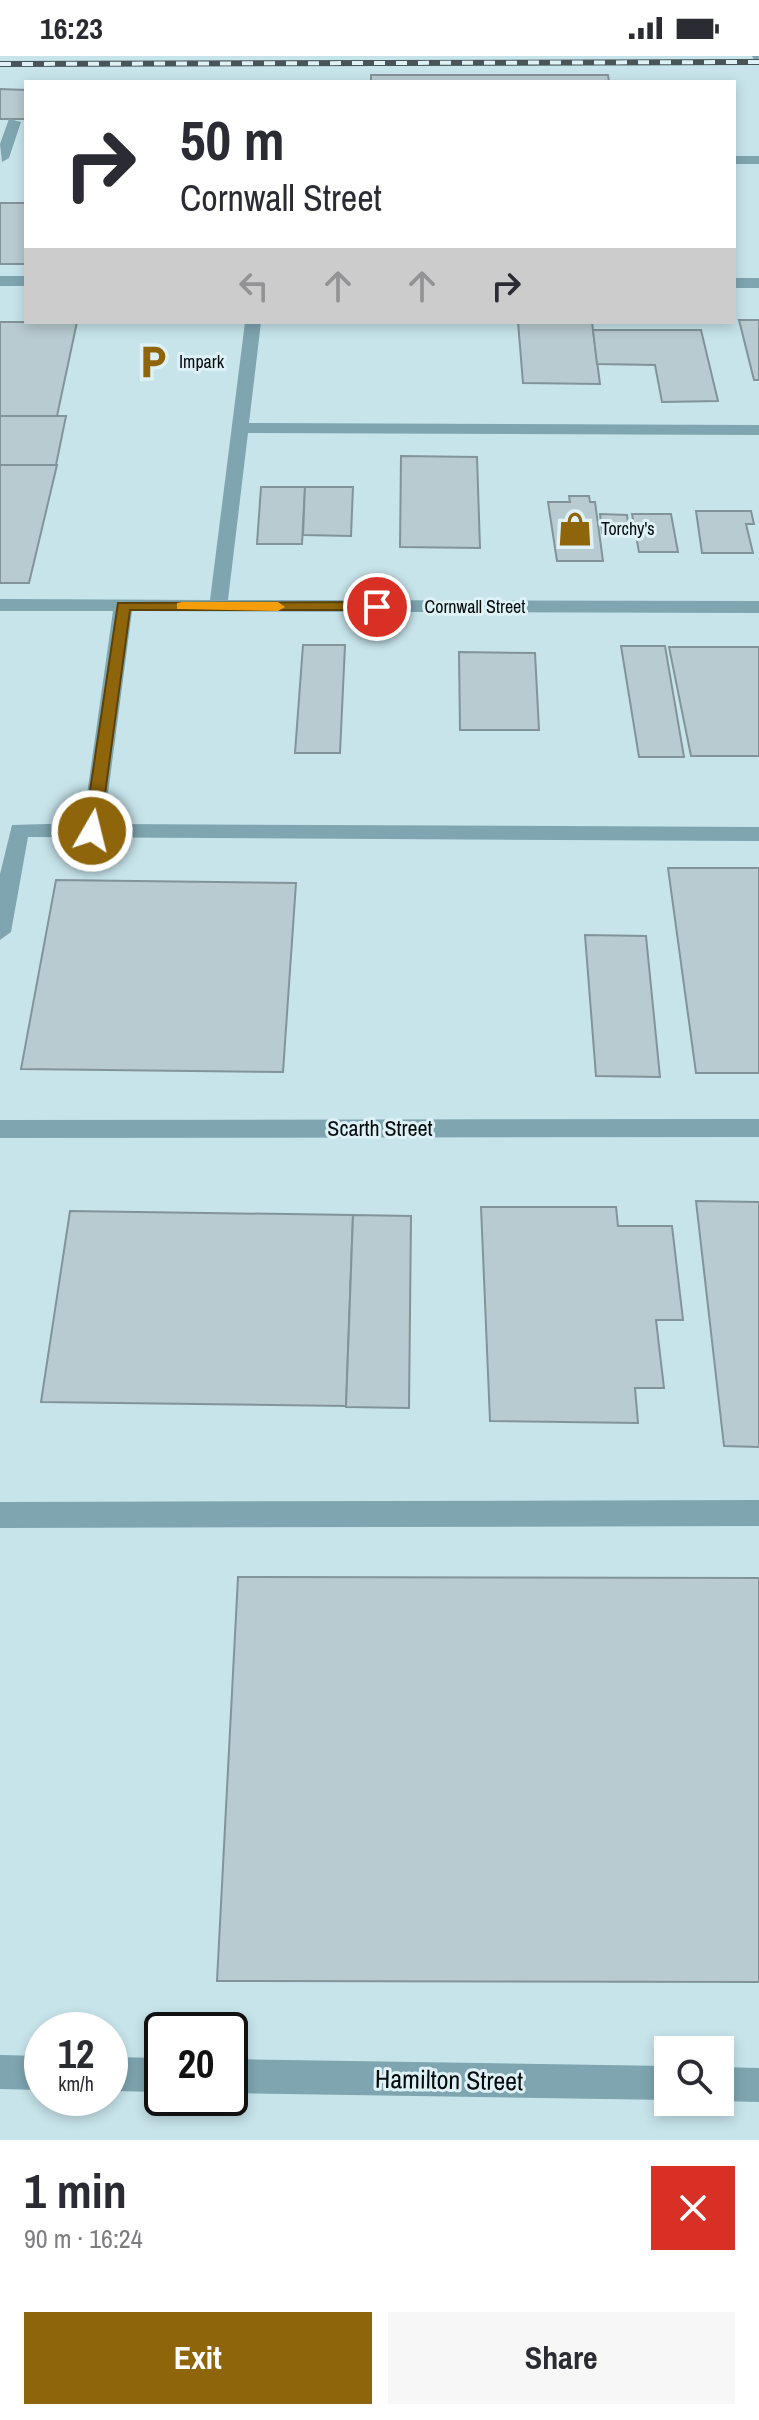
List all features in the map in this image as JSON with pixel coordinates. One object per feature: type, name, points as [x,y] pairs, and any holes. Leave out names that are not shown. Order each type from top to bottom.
[{"type":"street","points":[[6,158],[14,122]]},
{"type":"street","points":[[736,160],[759,160]]},
{"type":"street","points":[[0,281],[24,281]]},
{"type":"street","points":[[736,283],[759,283]]},
{"type":"street","points":[[218,607],[253,324]]},
{"type":"street","points":[[238,428],[759,430]]},
{"type":"street","name":"Cornwall Street","points":[[0,605],[759,607]]},
{"type":"street","points":[[92,831],[123,606]]},
{"type":"street","points":[[0,932],[19,830],[759,834]]},
{"type":"street","name":"Scarth Street","points":[[0,1129],[759,1128]]},
{"type":"street","points":[[0,1515],[759,1513]]},
{"type":"street","points":[[0,2072],[24,2073]]},
{"type":"street","name":"Hamilton Street","points":[[248,2076],[654,2083]]},
{"type":"street","points":[[734,2084],[759,2085]]},
{"type":"shaded area","points":[[0,56],[759,56],[759,2140],[0,2140]]},
{"type":"building","points":[[371,75],[608,75],[609,80],[371,80]]},
{"type":"building","points":[[0,89],[24,90],[24,119],[0,119]]},
{"type":"building","points":[[0,203],[24,203],[24,264],[0,264]]},
{"type":"building","points":[[739,320],[759,320],[759,380],[754,380]]},
{"type":"building","points":[[0,322],[77,324],[57,416],[0,416]]},
{"type":"building","points":[[518,324],[592,324],[600,384],[523,383]]},
{"type":"building","points":[[593,330],[701,330],[718,401],[662,402],[655,365],[597,364]]},
{"type":"building","points":[[0,416],[66,416],[56,465],[0,465]]},
{"type":"building","points":[[401,456],[477,457],[480,548],[400,547]]},
{"type":"building","points":[[0,465],[57,465],[29,583],[0,583]]},
{"type":"building","points":[[261,487],[305,487],[302,544],[257,544]]},
{"type":"building","points":[[305,487],[353,487],[351,536],[303,535]]},
{"type":"building","points":[[569,496],[589,496],[590,502],[595,502],[603,561],[557,561],[548,502],[570,502]]},
{"type":"building","points":[[696,511],[751,511],[754,524],[746,524],[753,553],[702,553]]},
{"type":"building","points":[[600,514],[627,515],[629,533],[602,533]]},
{"type":"building","points":[[632,514],[671,514],[678,552],[639,552]]},
{"type":"building","points":[[303,645],[345,645],[340,753],[295,753]]},
{"type":"building","points":[[621,646],[665,646],[684,757],[639,757]]},
{"type":"building","points":[[669,647],[759,647],[759,756],[691,756]]},
{"type":"building","points":[[459,652],[535,653],[539,730],[460,730]]},
{"type":"building","points":[[668,868],[759,868],[759,1073],[696,1073]]},
{"type":"building","points":[[56,880],[296,883],[283,1072],[21,1069]]},
{"type":"building","points":[[585,935],[646,936],[660,1077],[596,1076]]},
{"type":"building","points":[[696,1201],[759,1202],[759,1447],[724,1446]]},
{"type":"building","points":[[481,1207],[616,1207],[618,1226],[672,1226],[683,1320],[656,1320],[664,1388],[635,1388],[638,1423],[490,1421]]},
{"type":"building","points":[[70,1211],[353,1215],[346,1406],[41,1402]]},
{"type":"building","points":[[353,1215],[411,1216],[409,1408],[346,1407]]},
{"type":"building","points":[[238,1577],[759,1578],[759,1982],[217,1981]]},
{"type":"railway","points":[[0,64],[759,62]]},
{"type":"slow traffic","points":[[182,606],[278,607]]},
{"type":"place","name":"Impark","points":[[153,362]]},
{"type":"place","name":"Torchy's","points":[[575,529]]},
{"type":"route","points":[[92,831],[123,606],[377,607]]}]
